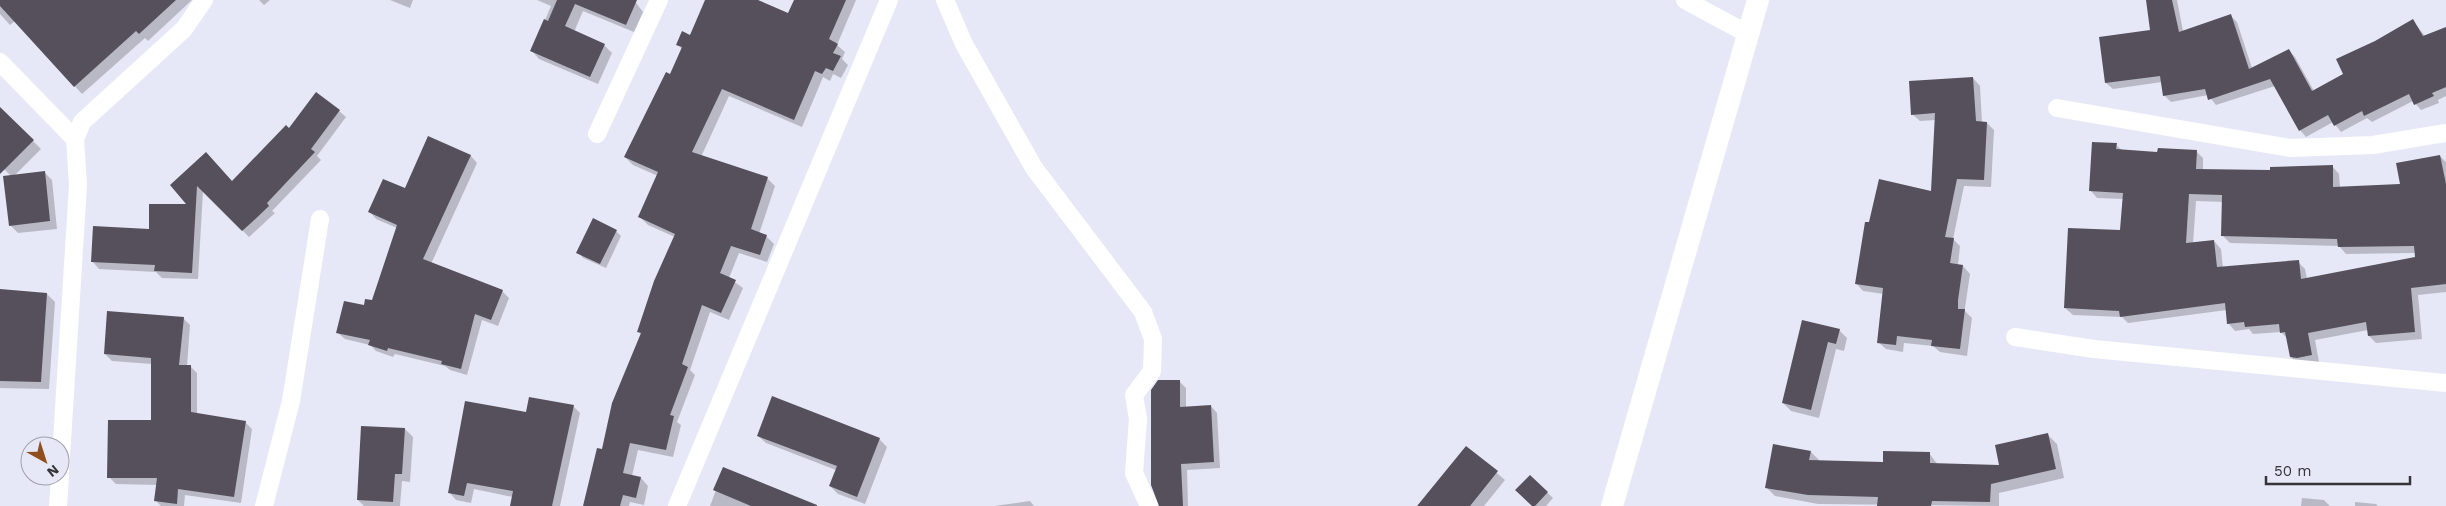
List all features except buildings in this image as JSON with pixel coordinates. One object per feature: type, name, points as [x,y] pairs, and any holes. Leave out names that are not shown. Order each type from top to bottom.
[{"type":"street","points":[[62,436],[78,185],[75,140],[82,122],[184,28],[204,0]]},
{"type":"street","points":[[597,134],[659,0]]},
{"type":"street","points":[[677,506],[889,0]]},
{"type":"street","points":[[945,0],[968,52],[1034,168],[1143,312],[1153,339],[1152,371],[1134,395],[1138,419],[1134,473],[1149,506]]},
{"type":"street","points":[[1685,0],[1748,34]]},
{"type":"street","points":[[1612,506],[1758,0]]},
{"type":"street","points":[[0,62],[75,140]]},
{"type":"street","points":[[2057,108],[2290,148],[2373,145],[2446,133]]},
{"type":"street","points":[[264,506],[291,401],[320,219]]},
{"type":"street","points":[[2015,337],[2094,349],[2446,383]]},
{"type":"street","points":[[58,506],[59,486]]}]
